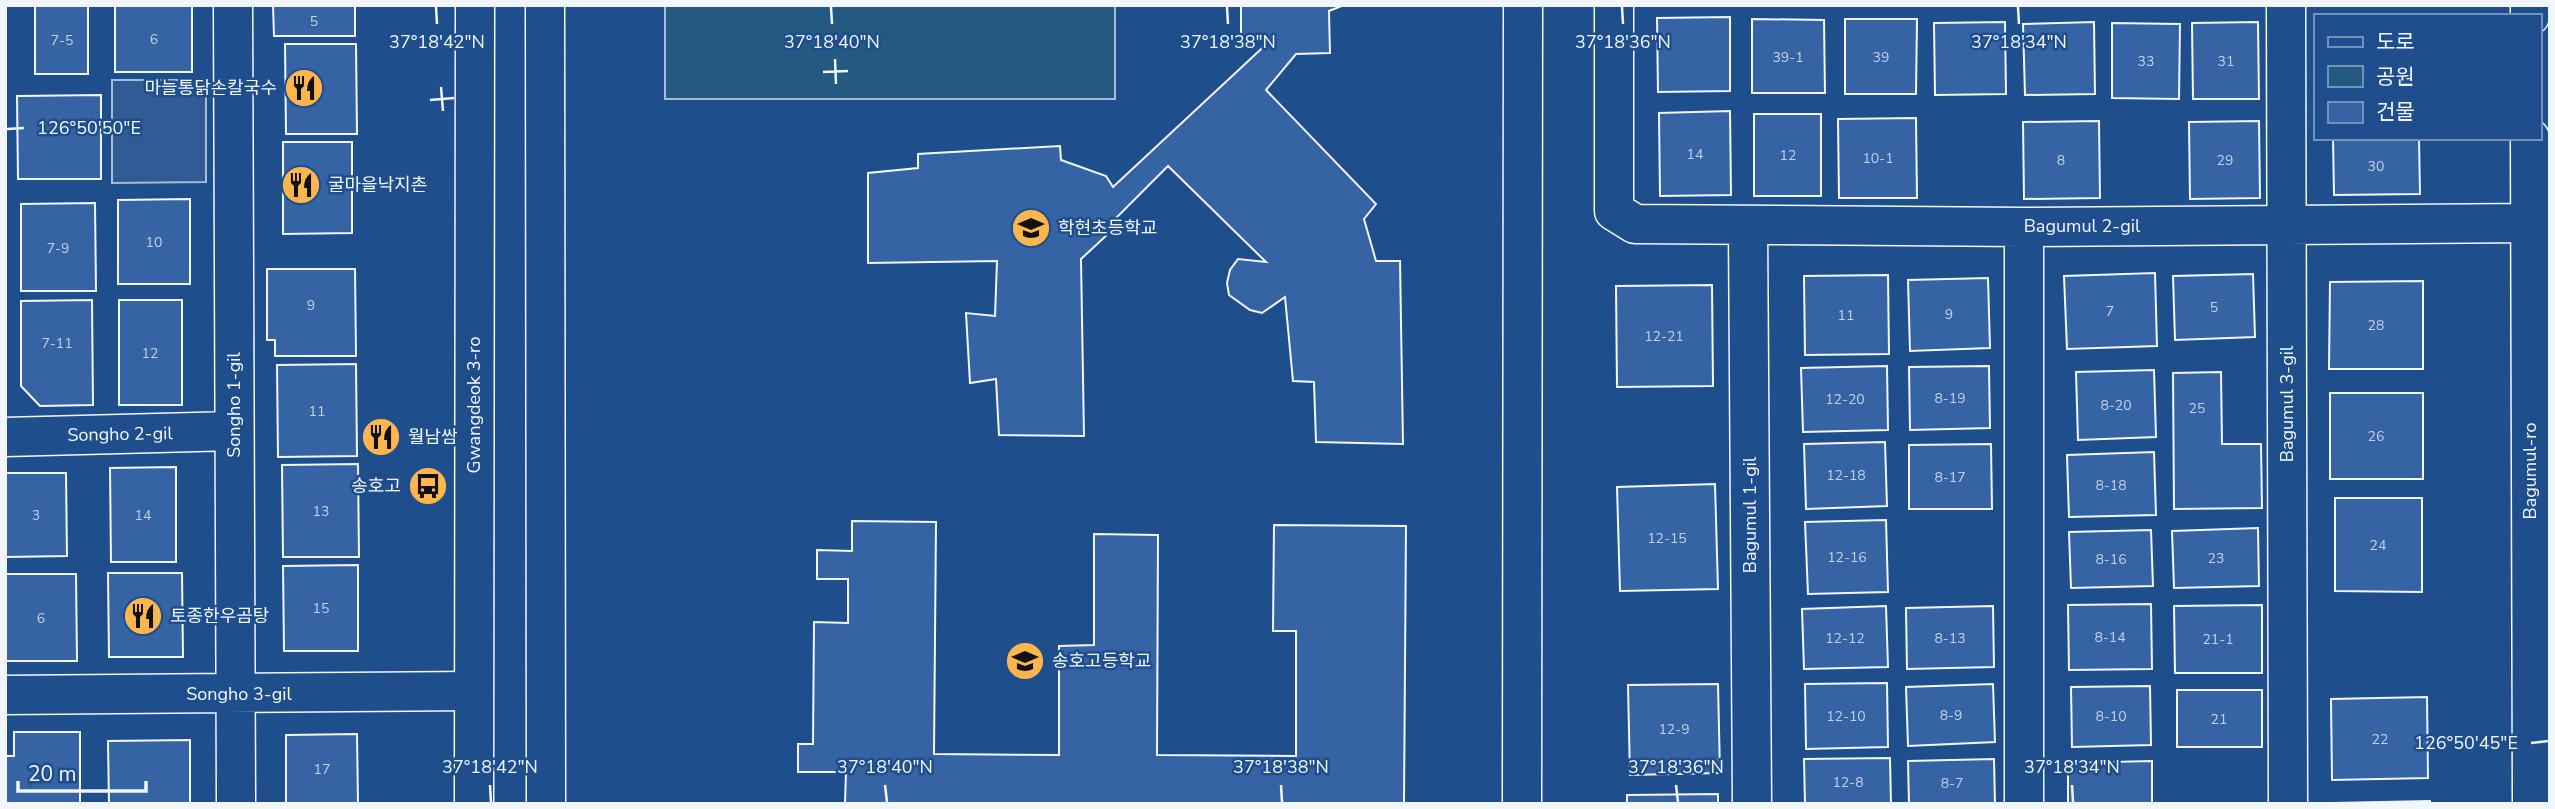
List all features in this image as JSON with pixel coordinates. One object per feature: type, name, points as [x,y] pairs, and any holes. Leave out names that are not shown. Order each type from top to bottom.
[{"type":"street","name":"Songho 1-gil","points":[[233,5],[236,804]]},
{"type":"street","name":"Gwangdeok 3-ro","points":[[474,804],[472,691],[475,5]]},
{"type":"street","points":[[545,5],[546,804]]},
{"type":"street","points":[[1522,804],[1523,5]]},
{"type":"street","name":"Bagumul 2-gil","points":[[1614,5],[1614,211],[1635,224],[1748,227],[2024,227],[2530,223]]},
{"type":"street","name":"Bagumul 3-gil","points":[[2286,5],[2288,804]]},
{"type":"street","name":"Bagumul-ro","points":[[2530,140],[2538,782]]},
{"type":"street","name":"Bagumul 1-gil","points":[[1748,227],[1752,804]]},
{"type":"street","points":[[2024,227],[2024,804]]},
{"type":"street","name":"Songho 2-gil","points":[[5,437],[234,432]]},
{"type":"street","name":"Songho 3-gil","points":[[5,695],[472,691]]},
{"type":"green space","points":[[665,5],[1115,5],[1115,99],[665,99]]},
{"type":"shaded area","points":[[112,80],[206,80],[206,182],[112,183]]},
{"type":"building","points":[[35,5],[88,5],[88,74],[35,74]]},
{"type":"building","points":[[115,5],[192,5],[192,72],[115,72]]},
{"type":"building","points":[[273,5],[355,5],[355,36],[274,36]]},
{"type":"building","points":[[1241,5],[1344,5],[1329,11],[1330,53],[1296,54],[1266,90],[1376,204],[1364,219],[1376,261],[1400,261],[1403,444],[1316,442],[1314,382],[1293,381],[1285,297],[1262,313],[1250,310],[1229,295],[1227,283],[1230,270],[1238,259],[1266,262],[1168,166],[1116,218],[1107,235],[1081,259],[1084,436],[999,435],[996,379],[970,383],[966,313],[995,316],[997,261],[868,263],[868,173],[918,168],[918,154],[1060,146],[1061,160],[1106,176],[1113,187],[1273,38],[1241,40]]},
{"type":"building","points":[[1730,17],[1730,91],[1658,92],[1657,18]]},
{"type":"building","points":[[1752,19],[1824,20],[1825,93],[1752,93]]},
{"type":"building","points":[[1845,19],[1917,19],[1916,94],[1845,94]]},
{"type":"building","points":[[2005,22],[2006,94],[1935,95],[1934,23]]},
{"type":"building","points":[[2094,22],[2095,94],[2025,95],[2023,24]]},
{"type":"building","points":[[2258,22],[2259,99],[2193,99],[2192,23]]},
{"type":"building","points":[[2112,23],[2180,24],[2179,99],[2112,98]]},
{"type":"building","points":[[285,44],[356,44],[357,134],[286,134]]},
{"type":"building","points":[[101,95],[101,179],[18,179],[17,96]]},
{"type":"building","points":[[1730,111],[1731,195],[1660,196],[1659,113]]},
{"type":"building","points":[[1754,114],[1821,114],[1821,196],[1754,196]]},
{"type":"building","points":[[1916,118],[1917,198],[1839,198],[1838,119]]},
{"type":"building","points":[[2099,121],[2100,198],[2024,199],[2023,122]]},
{"type":"building","points":[[2259,121],[2260,198],[2190,199],[2189,122]]},
{"type":"building","points":[[2333,140],[2419,140],[2420,194],[2334,195]]},
{"type":"building","points":[[283,142],[352,142],[352,233],[283,234]]},
{"type":"building","points":[[190,199],[190,284],[118,284],[118,200]]},
{"type":"building","points":[[95,203],[96,291],[21,291],[21,204]]},
{"type":"building","points":[[267,269],[355,269],[356,356],[275,356],[275,340],[267,340]]},
{"type":"building","points":[[2155,273],[2157,346],[2067,349],[2064,276]]},
{"type":"building","points":[[2253,274],[2255,337],[2175,340],[2173,276]]},
{"type":"building","points":[[1888,275],[1889,354],[1805,355],[1804,276]]},
{"type":"building","points":[[1988,278],[1990,348],[1910,351],[1908,280]]},
{"type":"building","points":[[2423,281],[2423,369],[2329,369],[2330,282]]},
{"type":"building","points":[[1712,285],[1713,386],[1617,387],[1616,286]]},
{"type":"building","points":[[92,300],[93,405],[40,406],[21,386],[21,301]]},
{"type":"building","points":[[119,300],[182,300],[182,405],[119,405]]},
{"type":"building","points":[[356,364],[357,456],[278,457],[277,365]]},
{"type":"building","points":[[1887,366],[1888,430],[1803,432],[1801,368]]},
{"type":"building","points":[[1989,366],[1990,428],[1910,430],[1909,367]]},
{"type":"building","points":[[2154,370],[2156,437],[2078,440],[2076,372]]},
{"type":"building","points":[[2221,372],[2222,444],[2261,444],[2262,508],[2174,509],[2173,373]]},
{"type":"building","points":[[2330,393],[2423,393],[2423,479],[2330,479]]},
{"type":"building","points":[[1885,442],[1887,506],[1806,509],[1804,444]]},
{"type":"building","points":[[1991,444],[1992,509],[1909,509],[1909,445]]},
{"type":"building","points":[[2154,452],[2156,515],[2069,517],[2067,455]]},
{"type":"building","points":[[358,464],[359,557],[283,557],[282,465]]},
{"type":"building","points":[[176,467],[176,562],[111,562],[110,468]]},
{"type":"building","points":[[5,473],[66,473],[67,556],[5,557]]},
{"type":"building","points":[[1715,484],[1718,589],[1620,591],[1617,487]]},
{"type":"building","points":[[2335,498],[2422,498],[2422,592],[2335,591]]},
{"type":"building","points":[[1886,520],[1888,592],[1808,594],[1805,522]]},
{"type":"building","points":[[852,521],[936,522],[934,754],[1059,755],[1059,646],[1094,645],[1094,534],[1158,535],[1157,755],[1296,756],[1296,631],[1273,631],[1274,525],[1406,526],[1404,804],[845,804],[846,772],[798,772],[798,744],[813,744],[814,622],[848,623],[848,579],[817,579],[817,550],[852,551]]},
{"type":"building","points":[[2258,528],[2259,586],[2174,588],[2172,531]]},
{"type":"building","points":[[2151,530],[2153,586],[2071,588],[2069,532]]},
{"type":"building","points":[[358,565],[358,651],[284,651],[283,566]]},
{"type":"building","points":[[108,573],[182,573],[183,657],[109,657]]},
{"type":"building","points":[[5,574],[76,574],[77,661],[5,661]]},
{"type":"building","points":[[2151,604],[2152,669],[2069,670],[2068,605]]},
{"type":"building","points":[[2262,605],[2262,673],[2175,673],[2174,606]]},
{"type":"building","points":[[1886,606],[1888,667],[1804,669],[1802,609]]},
{"type":"building","points":[[1993,606],[1994,667],[1907,669],[1906,608]]},
{"type":"building","points":[[1887,683],[1888,747],[1806,749],[1805,684]]},
{"type":"building","points":[[1718,684],[1720,773],[1630,775],[1628,685]]},
{"type":"building","points":[[1993,684],[1995,742],[1908,746],[1906,687]]},
{"type":"building","points":[[2150,686],[2151,745],[2072,747],[2071,687]]},
{"type":"building","points":[[2177,690],[2262,690],[2262,747],[2177,747]]},
{"type":"building","points":[[2427,697],[2428,778],[2332,780],[2331,699]]},
{"type":"building","points":[[14,732],[80,732],[80,804],[5,804],[5,756],[14,756]]},
{"type":"building","points":[[357,734],[358,804],[286,804],[286,735]]},
{"type":"building","points":[[190,740],[190,804],[109,804],[108,741]]},
{"type":"building","points":[[1890,758],[1891,804],[1805,804],[1804,759]]},
{"type":"building","points":[[1994,759],[1995,804],[1909,804],[1908,761]]},
{"type":"building","points":[[2152,761],[2152,804],[2068,804],[2068,763]]},
{"type":"building","points":[[1718,794],[1718,804],[1627,804],[1627,795]]},
{"type":"building","points":[[2430,801],[2430,804],[2334,804],[2334,803]]},
{"type":"place","name":"마늘통닭손칼국수","points":[[304,88]]},
{"type":"place","name":"굴마을낙지촌","points":[[301,185]]},
{"type":"place","name":"학현초등학교","points":[[1031,228]]},
{"type":"place","name":"월남쌈","points":[[381,437]]},
{"type":"place","name":"송호고","points":[[428,486]]},
{"type":"place","name":"토종한우곰탕","points":[[143,616]]},
{"type":"place","name":"송호고등학교","points":[[1025,661]]}]
